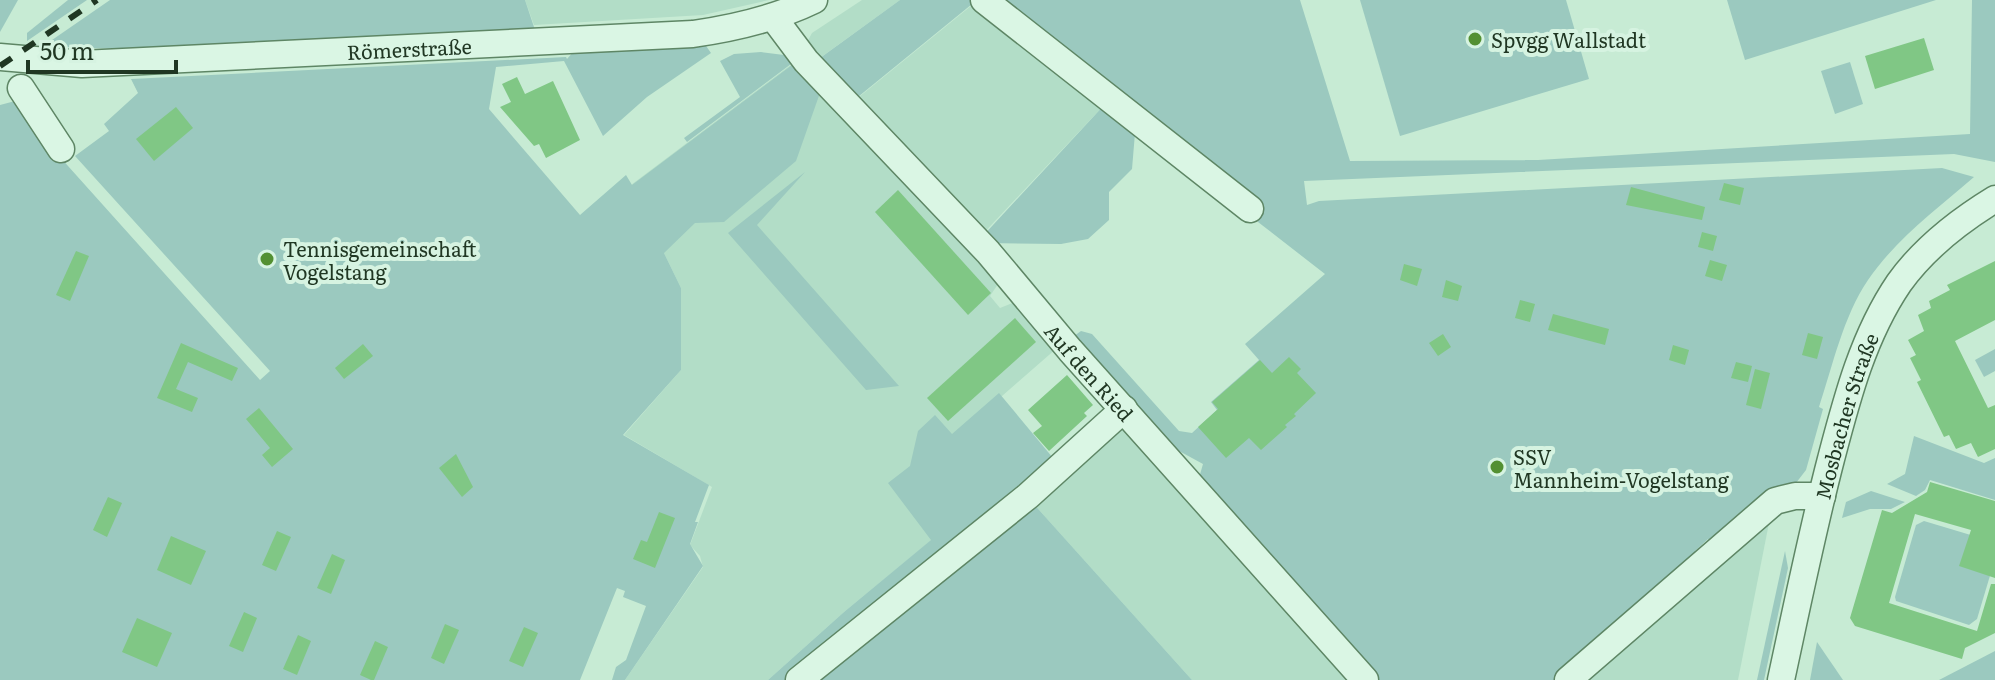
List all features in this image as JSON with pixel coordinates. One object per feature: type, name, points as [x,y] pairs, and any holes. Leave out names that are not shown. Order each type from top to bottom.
[{"type":"street","name":"Römerstraße","points":[[0,57],[82,64],[693,34],[730,29],[773,17],[814,0]]},
{"type":"street","points":[[984,0],[1250,209]]},
{"type":"street","name":"Auf den Ried","points":[[773,17],[806,61],[988,252],[1124,409],[1028,496],[799,680]]},
{"type":"street","points":[[28,60],[10,92],[61,149]]},
{"type":"street","name":"Mosbacher Straße","points":[[1781,680],[1822,496],[1859,363],[1879,316],[1901,281],[1934,243],[1966,216],[1995,199]]},
{"type":"street","points":[[1124,409],[1365,680]]},
{"type":"street","points":[[1568,680],[1775,501],[1795,496],[1822,496]]},
{"type":"green space","points":[[525,0],[769,0],[703,15],[534,25]]},
{"type":"green space","points":[[862,0],[900,0],[817,60],[805,46],[812,33]]},
{"type":"green space","points":[[977,1],[1107,102],[980,237],[854,101]]},
{"type":"green space","points":[[796,61],[998,284],[990,296],[1000,308],[1015,302],[1057,348],[946,445],[963,514],[844,612],[768,680],[625,680],[703,567],[700,556],[690,545],[712,487],[624,435],[681,370],[681,288],[631,185]]},
{"type":"green space","points":[[1124,421],[1355,680],[1192,680],[1031,501]]},
{"type":"green space","points":[[1769,523],[1738,680],[1584,680]]},
{"type":"shaded area","points":[[0,0],[18,0],[0,32]]},
{"type":"shaded area","points":[[68,0],[87,0],[27,41],[27,33]]},
{"type":"shaded area","points":[[110,0],[525,0],[535,30],[151,50],[61,47],[48,53],[39,49]]},
{"type":"shaded area","points":[[900,0],[977,0],[853,101],[816,61]]},
{"type":"shaded area","points":[[992,0],[1300,0],[1350,161],[1538,160],[1970,134],[1972,0],[1995,0],[1995,162],[1954,154],[1304,181],[1307,205],[1319,201],[1942,168],[1974,177],[1904,238],[1879,265],[1859,294],[1839,342],[1819,407],[1823,409],[1806,470],[1796,483],[1777,492],[1715,546],[1708,539],[1695,551],[1701,558],[1559,680],[1370,680],[1199,478],[1203,464],[1159,440],[1070,339],[1081,331],[1092,334],[1179,431],[1192,433],[1217,410],[1211,402],[1259,360],[1245,344],[1325,274],[1258,222],[1251,204]]},
{"type":"shaded area","name":"Spvgg Wallstadt","points":[[1360,0],[1566,0],[1589,79],[1400,136]]},
{"type":"shaded area","points":[[1727,0],[1936,0],[1745,60]]},
{"type":"shaded area","points":[[704,43],[711,53],[647,97],[603,136],[564,61],[496,67],[489,109],[580,215],[626,175],[632,185],[796,62],[821,90],[796,161],[724,222],[695,223],[664,253],[681,288],[681,370],[623,435],[709,485],[690,544],[703,566],[625,680],[612,680],[616,667],[626,660],[646,606],[623,597],[625,591],[617,588],[580,680],[0,680],[0,105],[19,100],[42,137],[260,380],[270,371],[75,156],[109,131],[104,124],[138,93],[131,79],[567,59],[575,50]]},
{"type":"shaded area","points":[[761,52],[784,55],[795,61],[687,142],[684,138],[740,97],[720,61],[734,54]]},
{"type":"shaded area","points":[[1850,62],[1863,104],[1835,114],[1821,71]]},
{"type":"shaded area","points":[[1107,102],[1135,133],[1132,169],[1109,192],[1109,220],[1088,239],[1061,244],[986,243],[981,238]]},
{"type":"shaded area","points":[[805,172],[757,225],[899,386],[866,390],[728,233]]},
{"type":"shaded area","points":[[1995,349],[1995,371],[1984,377],[1975,360]]},
{"type":"shaded area","points":[[999,393],[1053,458],[797,680],[768,680],[931,540],[888,483],[910,466],[918,431],[935,415],[952,434]]},
{"type":"shaded area","points":[[1914,436],[1984,463],[1995,458],[1995,500],[1930,480],[1925,490],[1916,496],[1887,484],[1905,474]]},
{"type":"shaded area","points":[[1871,491],[1905,502],[1891,509],[1870,509],[1842,518],[1846,502]]},
{"type":"shaded area","points":[[1031,501],[1192,680],[820,680]]},
{"type":"shaded area","points":[[1924,521],[1974,536],[1992,569],[1977,619],[1969,625],[1896,601],[1916,525]]},
{"type":"shaded area","points":[[1785,551],[1788,568],[1764,680],[1757,680]]},
{"type":"shaded area","points":[[1817,642],[1843,680],[1810,680]]},
{"type":"shaded area","points":[[1995,651],[1995,680],[1939,680]]},
{"type":"building","points":[[1924,38],[1934,70],[1875,89],[1865,56]]},
{"type":"building","points":[[517,77],[525,94],[553,81],[580,140],[546,158],[539,144],[534,146],[500,107],[511,102],[502,84]]},
{"type":"building","points":[[176,107],[193,128],[154,161],[136,139]]},
{"type":"building","points":[[1724,183],[1744,188],[1740,205],[1719,200]]},
{"type":"building","points":[[1631,187],[1705,207],[1702,220],[1626,205]]},
{"type":"building","points":[[898,190],[991,293],[968,315],[875,212]]},
{"type":"building","points":[[1702,232],[1717,236],[1713,251],[1698,247]]},
{"type":"building","points":[[76,251],[89,256],[70,301],[56,295]]},
{"type":"building","points":[[1710,260],[1727,265],[1722,281],[1705,276]]},
{"type":"building","points":[[1995,261],[1995,320],[1955,341],[1988,408],[1995,405],[1995,449],[1978,457],[1971,443],[1956,449],[1949,435],[1944,437],[1917,382],[1921,380],[1910,358],[1916,355],[1908,340],[1924,331],[1918,315],[1931,308],[1929,301],[1950,290],[1947,285]]},
{"type":"building","points":[[1404,264],[1422,269],[1417,286],[1400,280]]},
{"type":"building","points":[[1446,280],[1462,286],[1458,301],[1442,297]]},
{"type":"building","points":[[1520,300],[1535,304],[1530,322],[1515,318]]},
{"type":"building","points":[[1553,314],[1609,329],[1605,345],[1548,330]]},
{"type":"building","points":[[1015,318],[1036,342],[948,421],[927,398]]},
{"type":"building","points":[[1808,333],[1823,337],[1817,359],[1802,355]]},
{"type":"building","points":[[1443,334],[1451,347],[1438,356],[1429,343]]},
{"type":"building","points":[[181,343],[238,368],[232,381],[188,362],[176,389],[198,398],[192,412],[157,398]]},
{"type":"building","points":[[363,344],[373,356],[344,379],[335,368]]},
{"type":"building","points":[[1673,345],[1689,350],[1685,365],[1669,360]]},
{"type":"building","points":[[1289,357],[1301,369],[1297,373],[1316,393],[1294,414],[1296,416],[1285,425],[1287,427],[1261,450],[1249,438],[1226,458],[1198,427],[1218,409],[1212,402],[1260,360],[1272,373]]},
{"type":"building","points":[[1736,362],[1752,366],[1748,382],[1731,378]]},
{"type":"building","points":[[1755,369],[1770,373],[1761,409],[1746,405]]},
{"type":"building","points":[[1067,375],[1093,405],[1084,413],[1087,416],[1049,451],[1033,433],[1042,426],[1028,410]]},
{"type":"building","points":[[259,408],[293,449],[272,467],[262,455],[270,448],[246,419]]},
{"type":"building","points":[[456,454],[473,487],[462,497],[439,468]]},
{"type":"building","points":[[1930,482],[1995,501],[1995,578],[1959,566],[1971,530],[1915,514],[1889,603],[1977,631],[1991,584],[1995,584],[1995,633],[1965,648],[1962,659],[1855,626],[1850,618],[1882,510],[1892,513],[1927,492]]},
{"type":"building","points":[[108,497],[122,503],[107,537],[93,530]]},
{"type":"building","points":[[659,512],[675,518],[655,568],[633,559],[641,540],[647,542]]},
{"type":"building","points":[[277,531],[291,537],[276,571],[262,565]]},
{"type":"building","points":[[171,536],[206,551],[191,585],[157,570]]},
{"type":"building","points":[[332,554],[345,560],[331,594],[317,588]]},
{"type":"building","points":[[244,612],[257,618],[243,652],[229,646]]},
{"type":"building","points":[[137,618],[172,633],[157,667],[122,652]]},
{"type":"building","points":[[445,624],[459,630],[444,664],[431,658]]},
{"type":"building","points":[[524,627],[538,633],[523,667],[509,661]]},
{"type":"building","points":[[298,635],[311,641],[297,675],[283,669]]},
{"type":"building","points":[[375,641],[388,647],[374,680],[371,680],[360,675]]},
{"type":"railway","points":[[0,66],[97,0]]},
{"type":"place","name":"Spvgg Wallstadt","points":[[1475,39]]},
{"type":"place","name":"Tennisgemeinschaft Vogelstang","points":[[267,259]]},
{"type":"place","name":"SSV Mannheim-Vogelstang","points":[[1497,467]]}]
